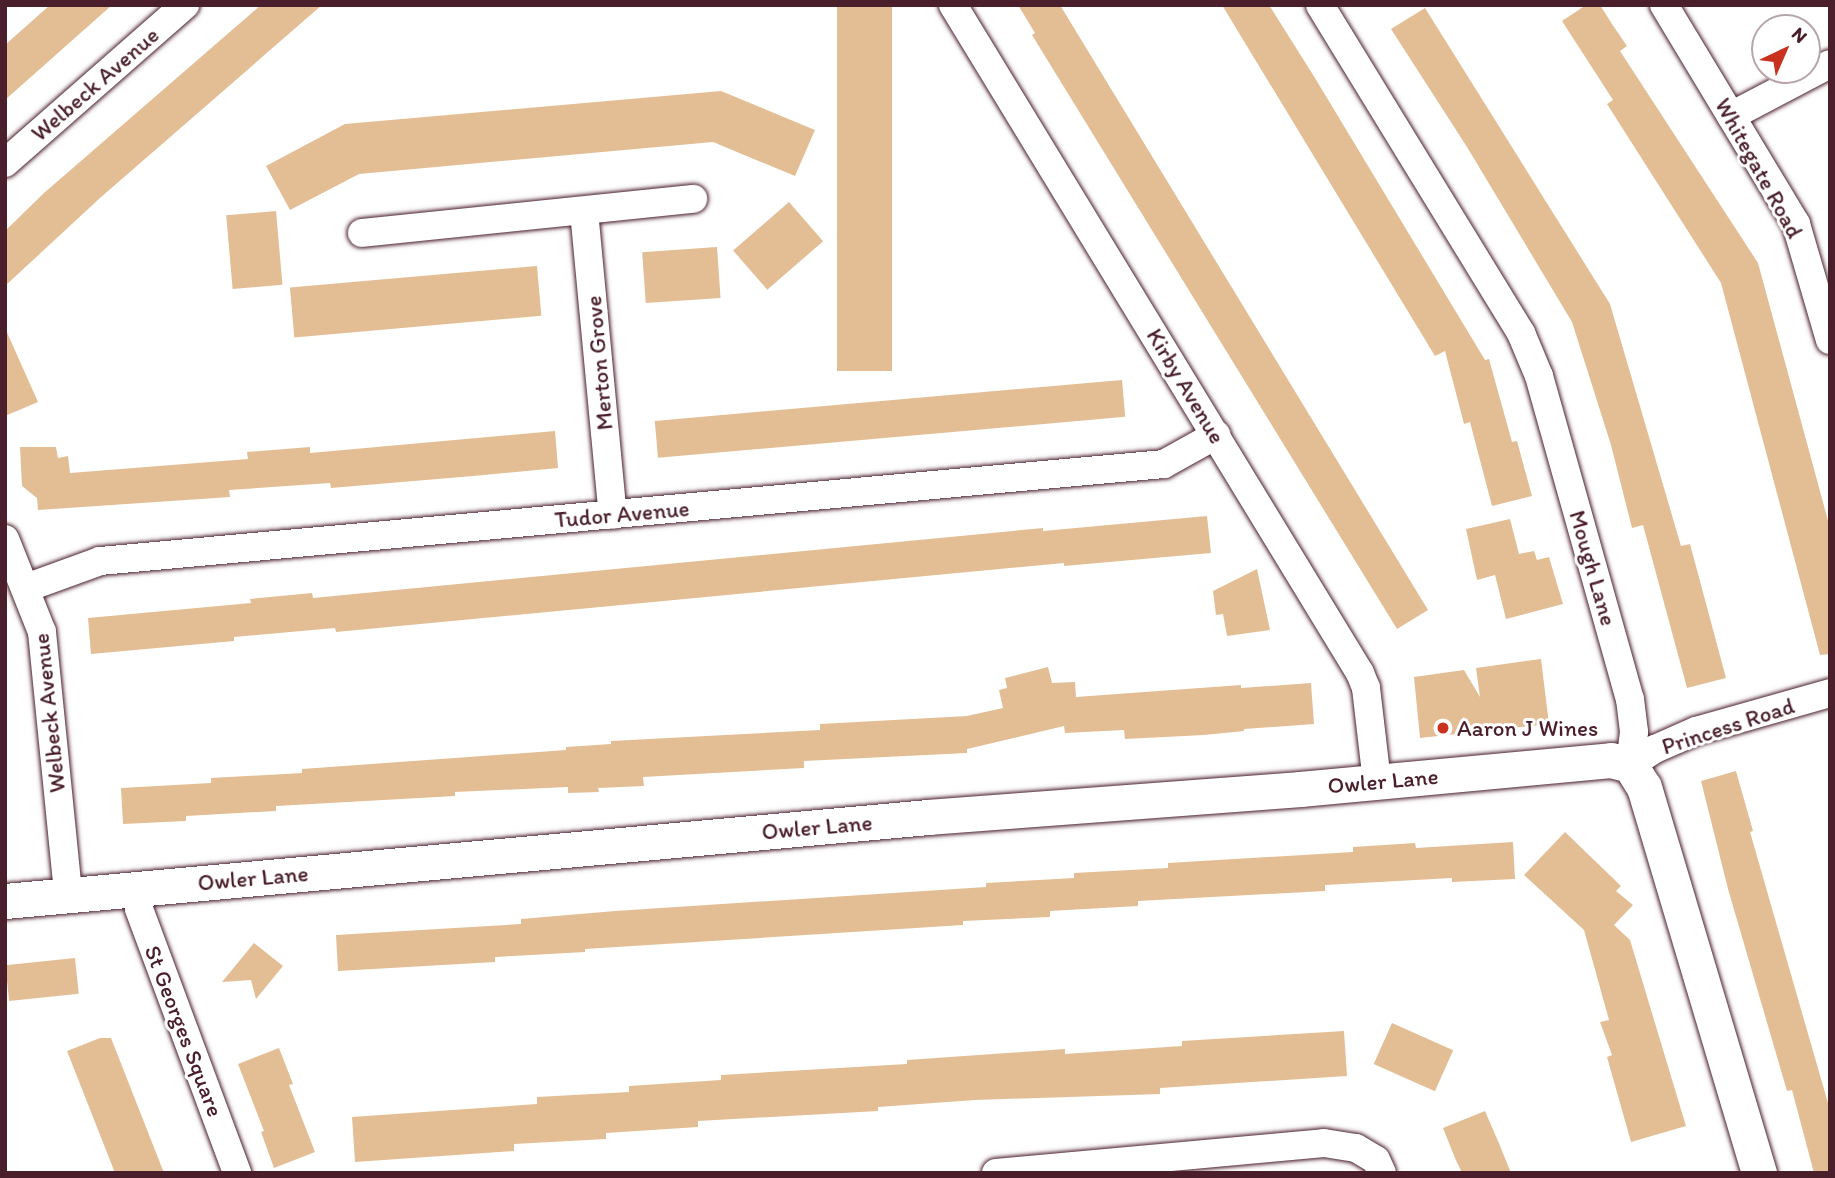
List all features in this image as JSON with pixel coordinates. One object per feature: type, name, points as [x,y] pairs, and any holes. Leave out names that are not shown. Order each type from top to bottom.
[{"type":"street","name":"Welbeck Avenue","points":[[5,163],[185,5]]},
{"type":"street","name":"Kirby Avenue","points":[[953,5],[1360,673],[1366,688],[1377,782]]},
{"type":"street","name":"Mough Lane","points":[[1320,5],[1521,332],[1539,376],[1630,699],[1634,732],[1630,765]]},
{"type":"street","name":"Whitegate Road","points":[[1664,5],[1796,224],[1830,340]]},
{"type":"street","points":[[1731,116],[1830,64]]},
{"type":"street","points":[[362,233],[693,199]]},
{"type":"street","name":"Merton Grove","points":[[584,211],[613,515]]},
{"type":"street","name":"Tudor Avenue","points":[[26,587],[100,561],[1164,464],[1216,435]]},
{"type":"street","name":"Welbeck Avenue","points":[[5,539],[42,632],[68,894]]},
{"type":"street","name":"Princess Road","points":[[1630,765],[1655,749],[1696,731],[1830,693]]},
{"type":"street","name":"Owler Lane","points":[[5,901],[928,817],[1377,782],[1611,760],[1630,765]]},
{"type":"street","points":[[1630,765],[1644,787],[1759,1173]]},
{"type":"street","name":"St Georges Square","points":[[137,889],[139,909],[237,1173]]},
{"type":"street","points":[[996,1173],[1324,1143],[1356,1148],[1377,1160],[1382,1173]]},
{"type":"building","points":[[50,5],[112,5],[5,100],[5,45]]},
{"type":"building","points":[[261,5],[322,5],[100,198],[5,286],[5,231],[44,193]]},
{"type":"building","points":[[837,5],[892,5],[892,371],[837,371]]},
{"type":"building","points":[[1018,5],[1060,5],[1428,610],[1397,629],[1032,35],[1035,33]]},
{"type":"building","points":[[1222,5],[1269,5],[1485,360],[1489,359],[1512,442],[1517,441],[1532,496],[1492,506],[1470,422],[1464,424],[1445,351],[1435,356]]},
{"type":"building","points":[[1586,5],[1600,5],[1627,46],[1620,51],[1758,263],[1830,528],[1830,654],[1820,655],[1721,283],[1607,104],[1613,100],[1562,21]]},
{"type":"building","points":[[1425,8],[1610,304],[1681,546],[1690,544],[1726,678],[1687,688],[1643,525],[1632,528],[1611,445],[1572,322],[1467,147],[1391,29]]},
{"type":"building","points":[[721,91],[815,130],[795,176],[713,142],[359,174],[290,210],[266,166],[345,124]]},
{"type":"building","points":[[789,202],[823,241],[767,290],[733,251]]},
{"type":"building","points":[[276,211],[282,285],[233,289],[226,215]]},
{"type":"building","points":[[717,247],[721,298],[646,303],[642,252]]},
{"type":"building","points":[[537,266],[541,316],[294,337],[290,288]]},
{"type":"building","points":[[5,328],[38,402],[5,416]]},
{"type":"building","points":[[1122,380],[1125,417],[658,458],[655,421]]},
{"type":"building","points":[[555,431],[558,468],[331,488],[330,483],[229,490],[230,497],[38,510],[37,498],[22,486],[20,447],[56,447],[58,458],[68,456],[70,473],[248,459],[247,452],[310,447],[310,453]]},
{"type":"building","points":[[1207,516],[1211,553],[1064,566],[1064,563],[336,632],[335,628],[234,637],[234,641],[91,654],[88,618],[251,603],[250,599],[312,593],[313,598],[1043,528],[1043,531]]},
{"type":"building","points":[[1510,519],[1519,554],[1534,551],[1537,560],[1549,557],[1563,604],[1506,619],[1495,575],[1477,580],[1466,529]]},
{"type":"building","points":[[1257,569],[1270,630],[1227,636],[1223,614],[1216,615],[1213,591]]},
{"type":"building","points":[[1541,659],[1549,724],[1420,738],[1414,677],[1464,670],[1480,697],[1476,668]]},
{"type":"building","points":[[1048,667],[1052,683],[1075,682],[1076,697],[1241,685],[1241,688],[1311,683],[1314,724],[1204,735],[1125,739],[1124,730],[1065,733],[1064,726],[967,749],[967,753],[804,761],[804,768],[643,777],[644,786],[598,788],[599,792],[568,793],[568,787],[455,792],[455,796],[276,806],[276,811],[186,816],[186,821],[123,824],[121,788],[211,783],[211,778],[302,773],[302,769],[566,750],[566,747],[611,744],[611,741],[820,730],[820,724],[967,716],[1003,708],[999,690],[1007,688],[1005,678]]},
{"type":"building","points":[[1736,771],[1753,831],[1750,832],[1830,1110],[1830,1173],[1814,1173],[1792,1090],[1787,1091],[1728,889],[1701,781]]},
{"type":"building","points":[[1565,832],[1621,886],[1616,891],[1633,905],[1614,925],[1630,940],[1686,1126],[1631,1142],[1607,1057],[1612,1055],[1600,1022],[1609,1020],[1584,930],[1524,875]]},
{"type":"building","points":[[1513,842],[1515,879],[1452,882],[1452,878],[1325,885],[1325,891],[1138,901],[1138,906],[1050,911],[1050,917],[963,921],[963,925],[585,949],[585,952],[495,957],[495,962],[338,971],[336,935],[521,924],[521,919],[615,911],[986,887],[986,883],[1074,878],[1074,873],[1168,868],[1168,863],[1353,852],[1353,847],[1415,843],[1416,848]]},
{"type":"building","points":[[254,943],[283,966],[256,999],[251,980],[222,982]]},
{"type":"building","points":[[75,958],[79,994],[9,1001],[5,965]]},
{"type":"building","points":[[1392,1023],[1453,1050],[1435,1091],[1374,1064]]},
{"type":"building","points":[[1344,1031],[1347,1076],[1160,1088],[1160,1094],[975,1100],[878,1107],[878,1111],[698,1121],[698,1127],[606,1133],[606,1139],[514,1144],[514,1151],[355,1162],[352,1117],[537,1104],[537,1097],[629,1092],[629,1086],[721,1080],[721,1075],[907,1064],[907,1060],[1065,1049],[1065,1054],[1182,1046],[1182,1041]]},
{"type":"building","points":[[100,1038],[111,1038],[164,1173],[115,1173],[67,1051]]},
{"type":"building","points":[[279,1048],[293,1084],[289,1085],[315,1152],[274,1168],[261,1132],[264,1131],[238,1064]]},
{"type":"building","points":[[1485,1111],[1511,1173],[1462,1173],[1455,1158],[1443,1128]]},
{"type":"place","name":"Aaron J Wines","points":[[1443,728]]}]
